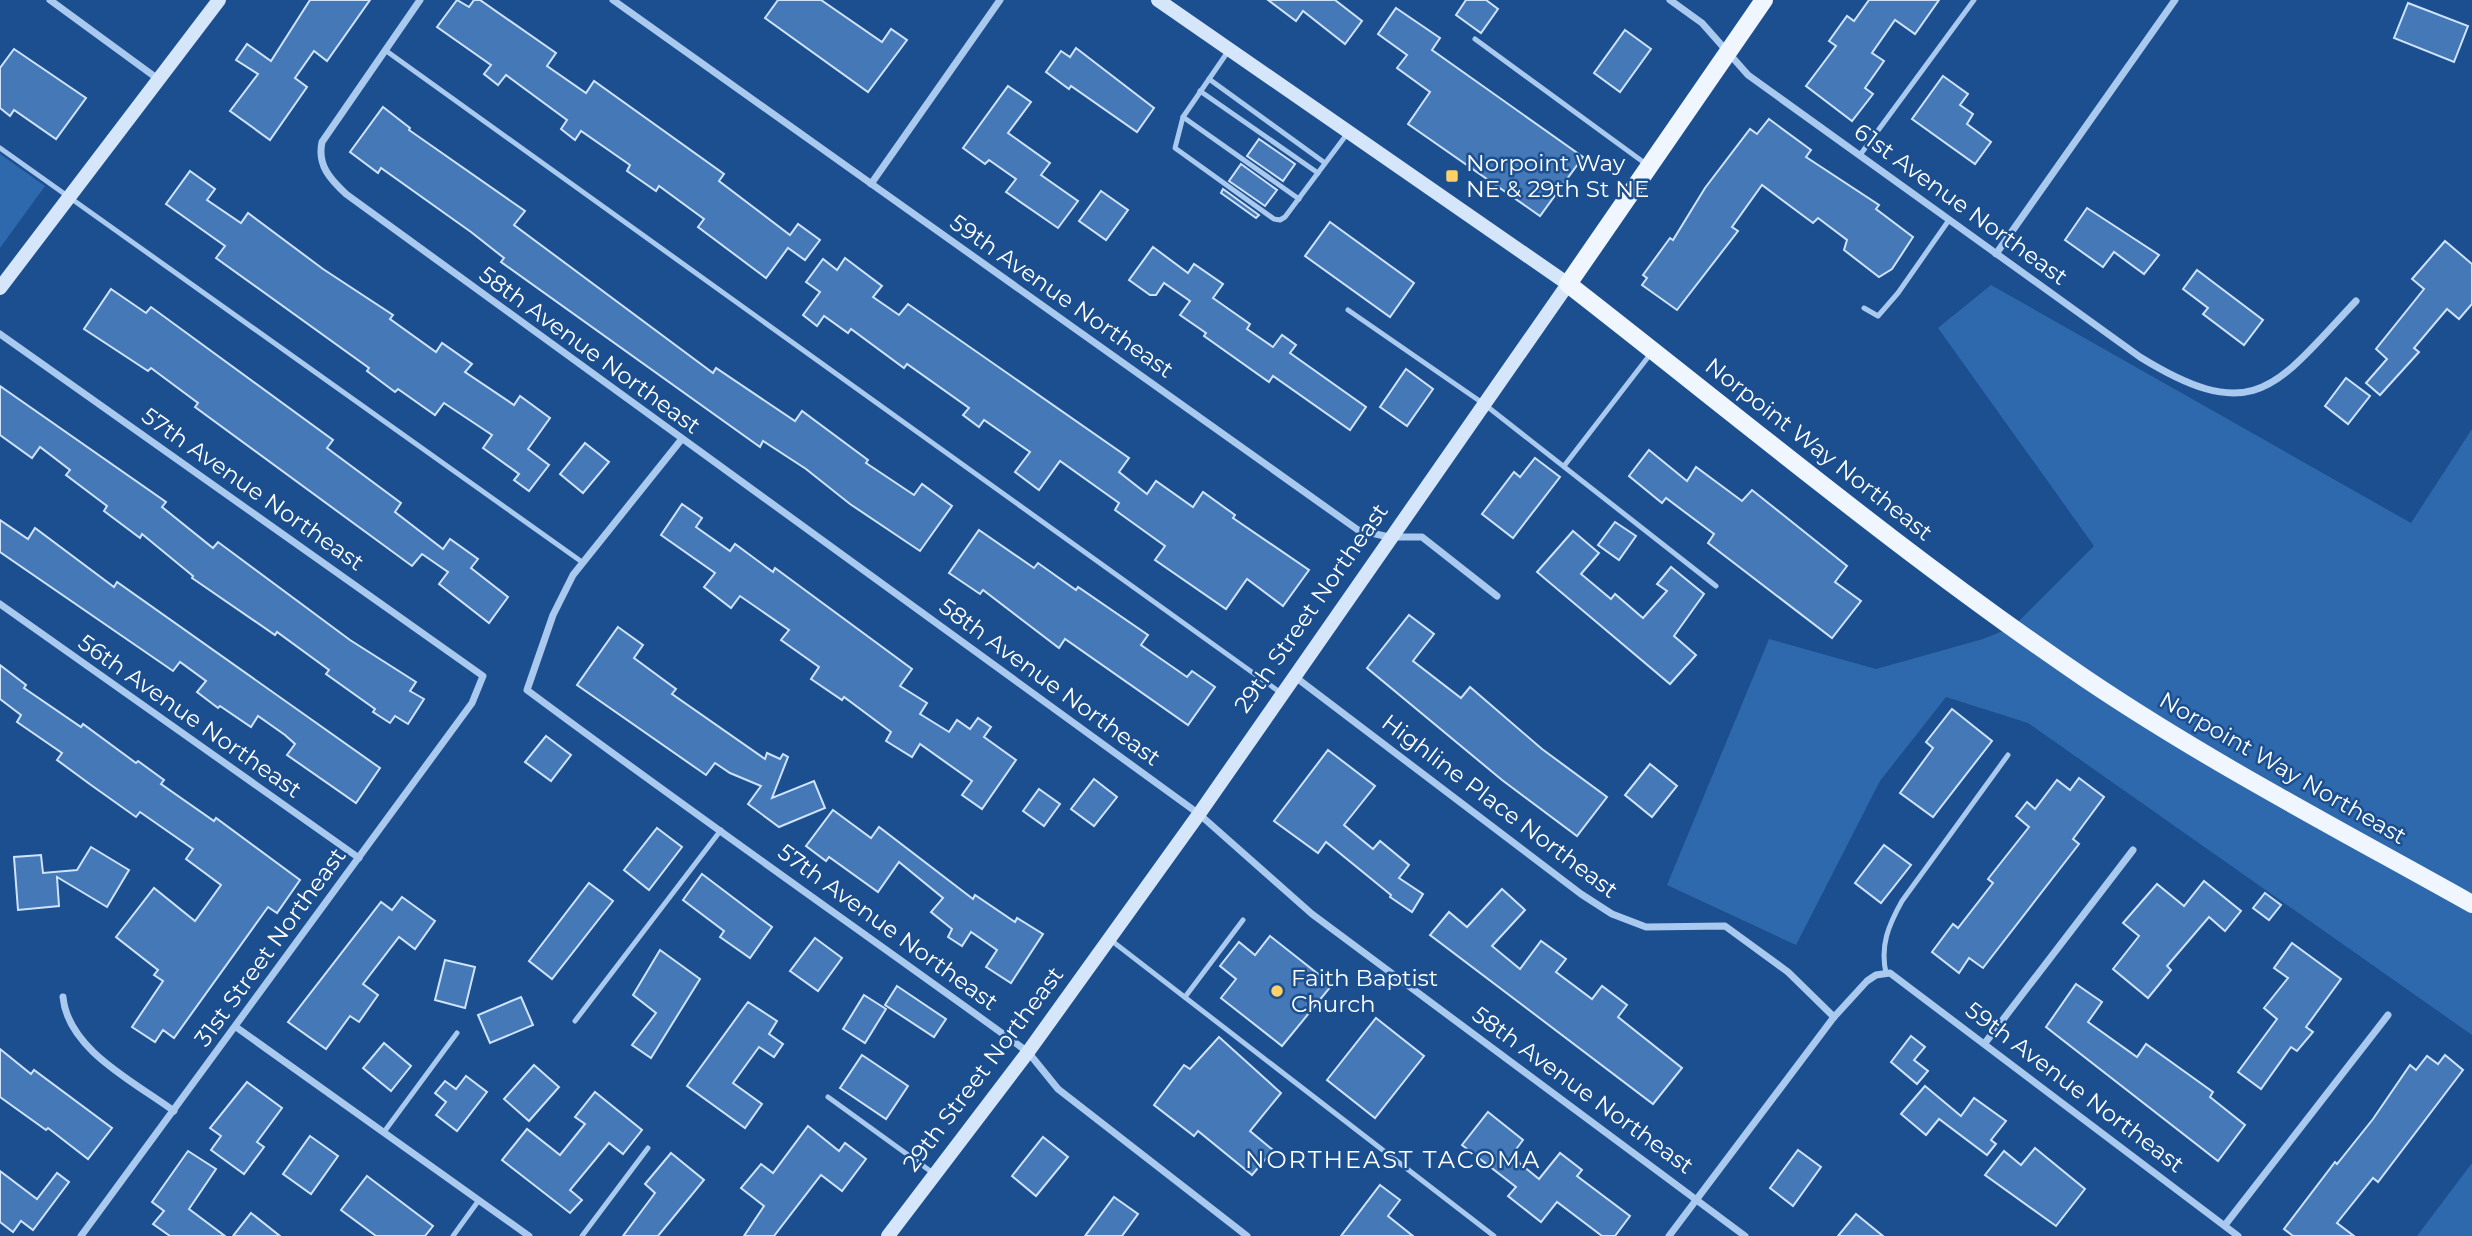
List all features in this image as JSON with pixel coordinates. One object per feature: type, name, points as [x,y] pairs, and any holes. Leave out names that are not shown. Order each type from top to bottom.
[{"type":"main road","name":"29th Street Northeast","points":[[1568,284],[1765,0]]},
{"type":"main road","name":"Norpoint Way Northeast","points":[[1568,284],[1955,585],[2086,679],[2176,738],[2472,904]]},
{"type":"street","points":[[50,0],[158,79]]},
{"type":"street","points":[[0,288],[219,0]]},
{"type":"street","points":[[385,50],[420,0]]},
{"type":"street","name":"59th Avenue Northeast","points":[[613,0],[1358,530],[1389,537],[1422,537],[1497,596]]},
{"type":"street","points":[[871,184],[1000,0]]},
{"type":"street","name":"Norpoint Way Northeast","points":[[1157,0],[1568,284]]},
{"type":"street","name":"61st Avenue Northeast","points":[[1670,0],[1702,23],[1748,75],[2164,372],[2208,392],[2253,391],[2292,369],[2356,301]]},
{"type":"street","points":[[1996,254],[2175,0]]},
{"type":"street","name":"58th Avenue Northeast","points":[[385,50],[326,135],[320,151],[325,170],[359,205],[1199,814],[1312,914],[1745,1236]]},
{"type":"street","name":"29th Street Northeast","points":[[888,1236],[1028,1052],[1199,814],[1389,537],[1568,284]]},
{"type":"street","name":"57th Avenue Northeast","points":[[0,334],[483,676]]},
{"type":"street","points":[[582,562],[681,440]]},
{"type":"street","name":"57th Avenue Northeast","points":[[582,562],[553,615],[527,690],[657,788],[721,830],[1028,1052],[1058,1089],[1247,1236]]},
{"type":"street","name":"56th Avenue Northeast","points":[[0,604],[359,858]]},
{"type":"street","name":"31st Street Northeast","points":[[81,1236],[472,703],[483,676]]},
{"type":"street","name":"Highline Place Northeast","points":[[1294,676],[1581,894],[1612,914],[1646,927],[1725,926],[1788,972],[1834,1017]]},
{"type":"street","points":[[1985,1043],[2133,850]]},
{"type":"street","points":[[1669,1236],[1834,1017],[1867,981],[1886,973]]},
{"type":"street","name":"59th Avenue Northeast","points":[[1886,973],[1896,975],[2238,1236]]},
{"type":"street","points":[[63,996],[64,1012],[78,1035],[174,1111]]},
{"type":"street","points":[[2225,1225],[2388,1014]]},
{"type":"street","points":[[236,1027],[529,1236]]},
{"type":"lane","points":[[1860,155],[1974,0]]},
{"type":"lane","points":[[1475,39],[1649,166]]},
{"type":"lane","points":[[385,50],[1281,693]]},
{"type":"lane","points":[[1229,50],[1183,117],[1175,148],[1274,219],[1285,217],[1349,132]]},
{"type":"lane","points":[[1209,79],[1325,163]]},
{"type":"lane","points":[[1200,91],[1318,173]]},
{"type":"lane","points":[[1183,117],[1299,199]]},
{"type":"lane","points":[[0,148],[582,562]]},
{"type":"lane","points":[[1864,308],[1878,316],[1898,293],[1949,220]]},
{"type":"lane","points":[[1348,310],[1484,404],[1716,586]]},
{"type":"lane","points":[[1564,466],[1654,351]]},
{"type":"lane","points":[[1886,973],[1882,952],[1891,921],[1902,901],[2008,755]]},
{"type":"lane","points":[[575,1021],[721,830]]},
{"type":"lane","points":[[1185,997],[1243,920]]},
{"type":"lane","points":[[1109,939],[1494,1236]]},
{"type":"lane","points":[[384,1132],[457,1033]]},
{"type":"lane","points":[[828,1097],[934,1174]]},
{"type":"lane","points":[[582,1236],[648,1148]]},
{"type":"lane","points":[[453,1236],[479,1200]]},
{"type":"shaded area","points":[[0,154],[45,186],[0,248]]},
{"type":"shaded area","points":[[1991,285],[2411,523],[2472,429],[2472,1035],[2028,723],[1946,697],[1880,781],[1796,945],[1667,885],[1769,639],[1876,669],[1983,639],[2013,627],[2094,546],[1938,328]]},
{"type":"shaded area","points":[[2472,1163],[2472,1236],[2417,1236]]},
{"type":"building","points":[[310,0],[370,0],[327,61],[314,51],[295,78],[307,87],[270,140],[230,111],[258,74],[236,60],[247,44],[271,61]]},
{"type":"building","points":[[457,0],[469,7],[474,0],[480,0],[556,53],[547,66],[586,93],[594,81],[724,174],[719,181],[790,235],[798,224],[820,240],[805,260],[788,248],[766,278],[698,227],[704,219],[659,186],[656,191],[627,171],[630,165],[581,131],[575,140],[561,129],[567,120],[506,75],[498,85],[484,74],[491,65],[437,27]]},
{"type":"building","points":[[778,0],[821,0],[882,42],[891,29],[907,40],[868,92],[765,18]]},
{"type":"building","points":[[1268,0],[1335,0],[1362,21],[1345,44],[1303,11],[1296,21]]},
{"type":"building","points":[[1466,0],[1486,0],[1498,9],[1481,33],[1456,15]]},
{"type":"building","points":[[1869,0],[1939,0],[1915,34],[1895,20],[1872,53],[1884,61],[1865,88],[1873,94],[1852,121],[1806,86],[1836,46],[1829,41],[1847,16],[1854,21]]},
{"type":"building","points":[[2408,3],[2468,26],[2454,62],[2394,38]]},
{"type":"building","points":[[1396,8],[1440,38],[1432,50],[1583,157],[1540,216],[1408,124],[1430,92],[1397,68],[1407,55],[1378,34]]},
{"type":"building","points":[[1625,30],[1651,49],[1620,92],[1594,73]]},
{"type":"building","points":[[1076,48],[1154,108],[1137,132],[1046,72],[1061,51],[1070,57]]},
{"type":"building","points":[[14,49],[86,98],[56,139],[14,110],[10,116],[0,108],[0,68]]},
{"type":"building","points":[[1943,76],[1968,94],[1960,105],[1973,114],[1967,124],[1991,142],[1975,164],[1912,119]]},
{"type":"building","points":[[1008,86],[1031,102],[1008,133],[1050,163],[1041,175],[1078,201],[1058,228],[1006,192],[1016,179],[989,160],[985,164],[963,148]]},
{"type":"building","points":[[383,107],[410,128],[409,130],[525,211],[514,225],[713,373],[716,368],[795,421],[802,411],[868,460],[866,463],[914,495],[922,484],[952,506],[920,551],[763,441],[760,447],[501,262],[504,258],[471,232],[381,168],[378,173],[350,152]]},
{"type":"building","points":[[1769,119],[1811,150],[1806,157],[1879,205],[1876,209],[1913,237],[1892,269],[1879,277],[1844,250],[1847,240],[1818,218],[1813,223],[1762,185],[1732,227],[1738,231],[1677,310],[1642,285],[1647,278],[1643,275],[1670,238],[1673,240],[1705,188],[1750,129],[1757,134]]},
{"type":"building","points":[[1259,139],[1295,164],[1283,181],[1247,156]]},
{"type":"building","points":[[1241,164],[1277,190],[1265,206],[1229,181]]},
{"type":"building","points":[[190,171],[215,189],[207,200],[241,223],[248,213],[323,269],[393,315],[390,319],[436,352],[442,343],[472,364],[465,372],[514,405],[520,396],[550,418],[528,449],[549,465],[529,491],[514,480],[519,474],[483,448],[492,435],[444,403],[435,415],[398,389],[395,392],[367,371],[369,368],[216,258],[225,246],[166,204]]},
{"type":"building","points":[[1223,189],[1259,215],[1256,218],[1221,193]]},
{"type":"building","points":[[1101,191],[1128,210],[1106,240],[1079,221]]},
{"type":"building","points":[[2087,208],[2159,255],[2144,274],[2114,252],[2103,267],[2065,240]]},
{"type":"building","points":[[1330,222],[1414,283],[1390,317],[1305,256]]},
{"type":"building","points":[[2445,241],[2472,264],[2472,304],[2459,319],[2447,309],[2414,348],[2419,352],[2380,395],[2366,383],[2387,359],[2376,349],[2424,289],[2412,279]]},
{"type":"building","points":[[1153,247],[1188,273],[1194,264],[1223,284],[1213,298],[1250,324],[1247,329],[1273,347],[1282,335],[1296,345],[1290,353],[1366,407],[1350,430],[1273,376],[1269,382],[1204,336],[1206,333],[1180,315],[1190,301],[1164,283],[1156,295],[1150,295],[1129,280]]},
{"type":"building","points":[[845,258],[882,286],[873,297],[899,315],[908,304],[1129,458],[1119,472],[1147,494],[1156,481],[1193,507],[1203,492],[1235,515],[1233,518],[1309,570],[1283,606],[1247,579],[1226,609],[1155,560],[1165,546],[1115,510],[1119,503],[1060,461],[1039,490],[1015,472],[1030,452],[984,420],[979,427],[963,415],[969,408],[907,364],[904,368],[851,329],[848,333],[824,316],[817,326],[803,315],[820,292],[806,282],[823,259],[837,270]]},
{"type":"building","points":[[2197,270],[2263,320],[2244,345],[2203,314],[2208,308],[2183,289]]},
{"type":"building","points":[[111,289],[146,313],[151,307],[333,440],[327,448],[401,503],[395,512],[443,549],[450,539],[478,559],[471,568],[508,597],[489,623],[439,584],[448,572],[422,554],[412,566],[195,407],[198,403],[151,368],[148,371],[84,329]]},
{"type":"building","points":[[1406,369],[1433,389],[1407,426],[1380,407]]},
{"type":"building","points":[[2346,378],[2370,396],[2348,424],[2325,406]]},
{"type":"building","points":[[0,386],[166,502],[162,507],[213,548],[218,542],[350,640],[416,682],[410,691],[424,699],[408,724],[395,716],[390,723],[373,712],[375,709],[326,674],[329,670],[277,632],[275,635],[192,578],[193,576],[142,534],[140,538],[104,511],[107,506],[66,475],[70,470],[40,447],[32,458],[0,435]]},
{"type":"building","points":[[585,443],[609,462],[583,493],[560,474]]},
{"type":"building","points":[[1649,450],[1687,481],[1696,467],[1742,501],[1752,490],[1847,566],[1835,582],[1861,601],[1832,638],[1708,543],[1714,534],[1666,498],[1662,503],[1629,476]]},
{"type":"building","points":[[1535,458],[1560,477],[1513,538],[1482,514],[1514,472],[1520,477]]},
{"type":"building","points":[[682,504],[702,518],[696,527],[730,551],[735,544],[773,572],[775,568],[912,669],[900,686],[927,703],[920,714],[949,732],[957,720],[970,729],[978,718],[991,727],[984,737],[1016,760],[982,809],[962,795],[972,781],[920,744],[912,757],[886,741],[891,732],[844,697],[842,700],[811,679],[819,667],[781,640],[789,630],[740,596],[731,608],[704,587],[715,573],[661,535]]},
{"type":"building","points":[[0,520],[28,539],[35,528],[114,587],[117,582],[380,768],[356,803],[287,755],[295,744],[285,735],[258,716],[251,727],[220,706],[218,708],[197,692],[206,681],[180,662],[173,671],[0,552]]},
{"type":"building","points":[[1615,522],[1636,536],[1619,560],[1598,545]]},
{"type":"building","points":[[979,530],[1034,568],[1038,563],[1076,590],[1078,587],[1148,635],[1141,645],[1187,677],[1192,671],[1215,687],[1188,725],[1065,639],[1059,648],[983,590],[980,594],[949,573]]},
{"type":"building","points":[[1573,531],[1599,553],[1581,574],[1611,599],[1615,594],[1643,618],[1667,591],[1657,584],[1671,567],[1704,594],[1674,636],[1696,655],[1670,684],[1537,572]]},
{"type":"building","points":[[1409,615],[1434,634],[1413,661],[1461,698],[1470,687],[1542,749],[1607,797],[1577,836],[1502,780],[1367,668]]},
{"type":"building","points":[[618,627],[643,645],[634,658],[676,689],[672,694],[765,759],[767,753],[780,759],[783,754],[788,757],[772,798],[814,781],[825,808],[779,827],[748,804],[761,786],[730,773],[715,763],[706,775],[577,685]]},
{"type":"building","points":[[0,665],[26,685],[24,688],[81,727],[83,724],[136,763],[138,761],[164,780],[161,784],[214,821],[216,818],[300,880],[277,913],[268,907],[174,1038],[163,1030],[155,1042],[132,1027],[163,981],[154,975],[158,970],[116,937],[154,888],[195,921],[221,885],[186,859],[193,849],[140,812],[136,817],[91,785],[57,760],[62,753],[17,722],[21,715],[0,699]]},
{"type":"building","points":[[1952,709],[1992,741],[1933,817],[1900,793],[1933,748],[1926,742]]},
{"type":"building","points":[[546,736],[571,755],[551,781],[525,762]]},
{"type":"building","points":[[1328,750],[1375,786],[1344,825],[1373,849],[1380,841],[1409,865],[1399,878],[1423,894],[1412,912],[1390,897],[1391,895],[1326,842],[1318,853],[1274,821]]},
{"type":"building","points":[[1650,764],[1677,786],[1652,817],[1625,795]]},
{"type":"building","points":[[2079,778],[2104,797],[2073,839],[2079,844],[1983,968],[1969,958],[1959,973],[1932,952],[1953,924],[1958,928],[1993,883],[1988,879],[2029,827],[2016,816],[2027,802],[2035,809],[2057,780],[2070,790]]},
{"type":"building","points":[[1094,779],[1117,797],[1094,826],[1071,809]]},
{"type":"building","points":[[1039,789],[1060,804],[1044,826],[1023,811]]},
{"type":"building","points":[[833,810],[871,838],[879,827],[973,899],[975,895],[1015,922],[1017,918],[1043,934],[1011,983],[986,967],[997,950],[971,932],[962,946],[948,937],[952,929],[931,912],[943,898],[899,862],[878,892],[829,857],[826,861],[806,846]]},
{"type":"building","points":[[657,828],[682,847],[649,890],[624,870]]},
{"type":"building","points":[[1884,845],[1911,865],[1881,903],[1855,883]]},
{"type":"building","points":[[91,847],[129,870],[107,907],[57,877],[59,906],[18,910],[14,857],[41,855],[43,873],[77,870]]},
{"type":"building","points":[[702,874],[772,927],[750,958],[720,937],[724,931],[683,900]]},
{"type":"building","points":[[2204,881],[2241,911],[2225,931],[2209,917],[2167,966],[2171,970],[2148,998],[2113,969],[2139,936],[2123,923],[2157,884],[2184,906]]},
{"type":"building","points":[[589,883],[613,901],[552,979],[529,961]]},
{"type":"building","points":[[1502,889],[1525,910],[1492,946],[1520,969],[1541,941],[1566,959],[1556,972],[1592,999],[1602,986],[1627,1005],[1618,1017],[1682,1068],[1653,1104],[1430,935],[1449,912],[1467,927]]},
{"type":"building","points":[[2265,893],[2281,905],[2269,920],[2253,908]]},
{"type":"building","points":[[402,897],[435,921],[415,949],[399,937],[363,984],[378,995],[359,1022],[350,1016],[326,1049],[288,1022],[381,902],[392,910]]},
{"type":"building","name":"Faith Baptist Church","points":[[1270,936],[1332,985],[1282,1046],[1221,998],[1236,979],[1220,966],[1239,942],[1255,955]]},
{"type":"building","points":[[815,938],[842,958],[818,991],[790,971]]},
{"type":"building","points":[[2292,943],[2341,979],[2306,1027],[2313,1032],[2297,1051],[2291,1047],[2261,1089],[2238,1072],[2277,1019],[2264,1008],[2288,978],[2274,968]]},
{"type":"building","points":[[660,950],[700,979],[651,1058],[632,1045],[656,1013],[633,995]]},
{"type":"building","points":[[445,960],[475,967],[465,1008],[435,1000]]},
{"type":"building","points":[[2076,984],[2102,1002],[2088,1022],[2137,1057],[2146,1044],[2213,1092],[2210,1097],[2245,1125],[2218,1161],[2046,1027]]},
{"type":"building","points":[[897,986],[946,1019],[934,1037],[885,1005]]},
{"type":"building","points":[[864,995],[886,1009],[865,1043],[843,1029]]},
{"type":"building","points":[[521,997],[533,1025],[490,1043],[478,1015]]},
{"type":"building","points":[[748,1002],[777,1021],[769,1034],[783,1044],[774,1057],[759,1047],[733,1083],[762,1104],[745,1128],[687,1086]]},
{"type":"building","points":[[1376,1018],[1424,1056],[1375,1118],[1327,1080]]},
{"type":"building","points":[[1911,1036],[1925,1047],[1914,1060],[1928,1071],[1917,1084],[1891,1062]]},
{"type":"building","points":[[1219,1037],[1281,1093],[1250,1131],[1273,1150],[1252,1175],[1198,1131],[1194,1136],[1154,1105],[1184,1065],[1190,1069]]},
{"type":"building","points":[[384,1043],[411,1066],[391,1091],[363,1068]]},
{"type":"building","points":[[0,1049],[31,1074],[34,1070],[112,1128],[88,1159],[48,1128],[46,1130],[0,1097]]},
{"type":"building","points":[[862,1055],[908,1086],[886,1119],[840,1088]]},
{"type":"building","points":[[2445,1055],[2463,1070],[2378,1182],[2373,1178],[2337,1223],[2354,1236],[2293,1236],[2284,1229],[2335,1162],[2337,1164],[2373,1119],[2410,1065],[2416,1070],[2427,1056],[2438,1064]]},
{"type":"building","points":[[534,1065],[559,1087],[529,1121],[504,1099]]},
{"type":"building","points":[[466,1076],[487,1092],[457,1131],[436,1115],[446,1102],[435,1093],[445,1081],[456,1089]]},
{"type":"building","points":[[247,1082],[282,1108],[257,1142],[264,1147],[244,1174],[211,1150],[221,1136],[210,1128]]},
{"type":"building","points":[[1925,1086],[1961,1116],[1974,1098],[2006,1121],[1991,1140],[1996,1144],[1987,1155],[1939,1119],[1926,1135],[1901,1114]]},
{"type":"building","points":[[595,1092],[642,1130],[623,1154],[609,1143],[570,1190],[582,1200],[570,1213],[502,1160],[527,1129],[560,1155],[585,1124],[575,1117]]},
{"type":"building","points":[[1488,1112],[1523,1140],[1511,1156],[1539,1179],[1560,1153],[1582,1170],[1577,1176],[1630,1216],[1615,1236],[1602,1236],[1557,1202],[1541,1222],[1508,1196],[1516,1187],[1462,1145]]},
{"type":"building","points":[[808,1126],[839,1151],[845,1143],[866,1159],[842,1191],[821,1175],[774,1236],[744,1236],[764,1206],[741,1188],[761,1164],[773,1173]]},
{"type":"building","points":[[310,1136],[338,1156],[311,1194],[283,1174]]},
{"type":"building","points":[[1043,1137],[1068,1157],[1036,1196],[1012,1176]]},
{"type":"building","points":[[2035,1148],[2085,1189],[2056,1226],[1985,1175],[2004,1151],[2021,1165]]},
{"type":"building","points":[[1798,1150],[1821,1167],[1793,1206],[1770,1188]]},
{"type":"building","points":[[188,1151],[216,1169],[189,1209],[225,1236],[170,1236],[153,1224],[164,1211],[152,1202]]},
{"type":"building","points":[[671,1153],[704,1180],[658,1236],[623,1236],[655,1193],[645,1184]]},
{"type":"building","points":[[0,1171],[37,1199],[57,1173],[69,1182],[33,1230],[21,1221],[13,1232],[0,1222]]},
{"type":"building","points":[[367,1176],[433,1226],[425,1236],[376,1236],[341,1210]]},
{"type":"building","points":[[1380,1185],[1400,1200],[1388,1216],[1413,1236],[1341,1236]]},
{"type":"building","points":[[1114,1197],[1138,1214],[1122,1236],[1085,1236]]},
{"type":"building","points":[[251,1213],[280,1236],[233,1236]]},
{"type":"building","points":[[1856,1214],[1883,1236],[1838,1236]]},
{"type":"place","name":"Norpoint Way NE & 29th St NE","points":[[1452,176]]},
{"type":"place","name":"Faith Baptist Church","points":[[1277,991]]},
{"type":"district","name":"NORTHEAST TACOMA","points":[[1393,1159]]}]
